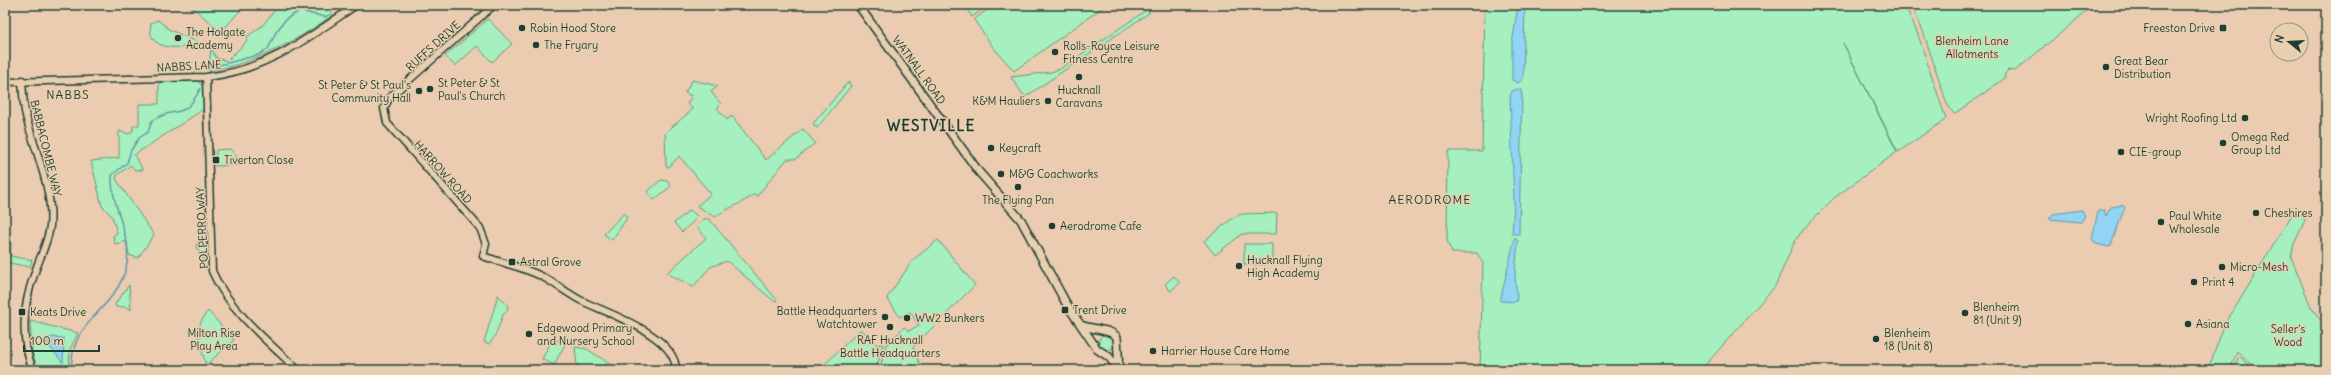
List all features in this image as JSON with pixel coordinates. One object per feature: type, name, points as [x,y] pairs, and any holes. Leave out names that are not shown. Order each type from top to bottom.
[{"type":"main road","name":"WATNALL ROAD","points":[[858,5],[980,172],[1021,220],[1067,305],[1096,345],[1119,370]]},
{"type":"main road","points":[[1083,326],[1102,332],[1114,333],[1118,345],[1112,353],[1105,354]]},
{"type":"main road","points":[[1096,345],[1097,337],[1102,332]]},
{"type":"main road","name":"WATNALL ROAD","points":[[1118,345],[1119,370]]},
{"type":"street","name":"NABBS LANE","points":[[5,82],[22,80],[206,77],[235,72],[271,60],[294,47],[356,5]]},
{"type":"street","name":"RUFFS DRIVE","points":[[387,102],[494,5]]},
{"type":"street","name":"POLPERRO WAY","points":[[206,77],[212,270],[218,283],[253,328],[298,370]]},
{"type":"street","name":"BABBACOMBE WAY","points":[[22,80],[26,115],[48,194],[50,212],[48,235],[26,306],[24,338],[33,370]]},
{"type":"street","name":"HARROW ROAD","points":[[387,102],[384,113],[387,123],[480,228],[486,244],[483,256],[539,275],[579,299],[638,328],[670,350],[675,361],[676,370]]},
{"type":"green space","points":[[190,5],[245,5],[221,32]]},
{"type":"green space","points":[[279,5],[326,5],[333,15],[304,34],[259,57],[243,63],[209,71],[211,48],[216,58],[227,61],[246,42],[248,36],[262,26]]},
{"type":"green space","points":[[964,5],[989,5],[972,17]]},
{"type":"green space","points":[[993,5],[1106,5],[1014,71],[993,47],[974,20]]},
{"type":"green space","points":[[1485,5],[1905,5],[1918,35],[1946,119],[1898,152],[1843,43],[1897,152],[1834,198],[1807,225],[1796,239],[1775,286],[1701,370],[1480,370],[1483,263],[1477,253],[1452,253],[1447,240],[1448,151],[1482,151]]},
{"type":"green space","name":"Blenheim Lane Allotments","points":[[1911,5],[2094,5],[2015,71],[2008,70],[2004,79],[1954,114],[1947,104],[1923,31]]},
{"type":"green space","points":[[1148,9],[1149,13],[1025,97],[1011,77],[1051,72],[1060,69]]},
{"type":"green space","points":[[488,19],[512,44],[492,62],[477,46],[455,66],[445,56]]},
{"type":"green space","points":[[158,20],[170,30],[197,42],[197,45],[173,47],[158,43],[153,39],[150,32],[151,23]]},
{"type":"green space","points":[[197,80],[203,87],[204,109],[134,155],[143,170],[135,170],[131,165],[117,175],[116,179],[154,235],[138,258],[129,255],[127,241],[115,244],[113,236],[117,233],[112,216],[102,206],[91,161],[119,158],[119,131],[129,134],[133,131],[133,126],[139,125],[139,104],[159,104],[159,82]]},
{"type":"green space","points":[[692,80],[718,86],[711,92],[721,104],[717,108],[727,120],[732,116],[766,160],[803,129],[815,143],[796,159],[787,159],[757,196],[754,194],[715,217],[697,206],[711,194],[679,156],[669,167],[666,166],[665,133],[693,109],[687,104],[692,96],[685,93]]},
{"type":"green space","points":[[848,82],[851,86],[817,128],[813,124]]},
{"type":"green space","points":[[230,149],[242,163],[239,165],[215,166],[216,150]]},
{"type":"green space","points":[[661,180],[667,181],[671,186],[654,200],[647,192]]},
{"type":"green space","name":"Seller's Wood","points":[[2296,208],[2305,220],[2294,244],[2291,257],[2311,307],[2326,328],[2326,370],[2259,370],[2237,351],[2230,370],[2208,370],[2224,326]]},
{"type":"green space","points":[[690,210],[698,217],[682,232],[674,223]]},
{"type":"green space","points":[[624,213],[627,218],[612,240],[604,234]]},
{"type":"green space","points":[[1277,213],[1276,234],[1242,234],[1215,255],[1204,241],[1234,217],[1242,214]]},
{"type":"green space","points":[[704,219],[709,219],[777,300],[775,302],[727,261],[710,267],[693,287],[667,273],[706,238],[697,227]]},
{"type":"green space","points":[[5,236],[11,244],[10,256],[32,260],[30,267],[5,262]]},
{"type":"green space","points":[[938,240],[975,285],[913,347],[922,370],[880,370],[886,344],[889,343],[904,327],[909,331],[919,325],[910,312],[900,317],[887,298],[913,260]]},
{"type":"green space","points":[[205,242],[207,245],[207,260],[204,260],[196,247],[197,243]]},
{"type":"green space","points":[[1244,244],[1272,244],[1272,264],[1244,264]]},
{"type":"green space","points":[[1174,276],[1180,283],[1170,291],[1165,284]]},
{"type":"green space","points":[[129,285],[131,310],[126,307],[116,307],[115,304]]},
{"type":"green space","points":[[498,295],[507,305],[508,309],[503,315],[495,336],[489,344],[484,342]]},
{"type":"green space","name":"Milton Rise Play Area","points":[[208,311],[234,340],[206,365],[200,343],[199,331],[200,324]]},
{"type":"green space","points":[[30,321],[78,333],[70,349],[69,370],[38,370],[32,352]]},
{"type":"green space","points":[[861,329],[877,345],[883,344],[876,370],[819,370]]},
{"type":"green space","points":[[1104,334],[1110,334],[1115,339],[1113,348],[1110,350],[1104,350],[1099,345],[1099,339]]},
{"type":"green space","points":[[553,338],[565,344],[554,365],[542,359]]},
{"type":"green space","points":[[575,347],[587,349],[619,370],[612,370],[606,364],[598,370],[574,370],[577,366]]},
{"type":"green space","points":[[2239,356],[2255,370],[2233,370]]},
{"type":"water","points":[[1518,5],[1525,5],[1523,79],[1518,83],[1512,80],[1512,44]]},
{"type":"water","points":[[1517,89],[1521,90],[1522,97],[1519,234],[1512,234],[1514,202],[1510,97],[1512,91]]},
{"type":"water","points":[[2122,205],[2125,207],[2111,245],[2109,247],[2096,244],[2092,239],[2098,211],[2104,210],[2106,216],[2111,207]]},
{"type":"water","points":[[2082,210],[2085,216],[2081,222],[2049,219],[2053,214]]},
{"type":"water","points":[[1515,237],[1518,241],[1515,274],[1517,298],[1516,302],[1500,301]]},
{"type":"water","points":[[52,337],[64,338],[63,363],[48,345],[48,339]]},
{"type":"waterway","points":[[338,8],[343,5]]},
{"type":"waterway","points":[[216,66],[258,55],[268,49],[276,32],[286,19],[300,11],[325,17],[329,15]]},
{"type":"waterway","points":[[72,370],[73,354],[77,340],[84,328],[112,295],[120,283],[126,268],[128,257],[127,245],[114,198],[112,175],[127,163],[131,150],[139,138],[148,132],[152,121],[160,116],[184,110],[189,106],[200,89]]},
{"type":"place","name":"Robin Hood Store","points":[[522,28]]},
{"type":"place","name":"Freeston Drive","points":[[2223,28]]},
{"type":"place","name":"The Holgate Academy","points":[[178,38]]},
{"type":"place","name":"The Fryary","points":[[536,45]]},
{"type":"place","name":"Rolls-Royce Leisure Fitness Centre","points":[[1055,52]]},
{"type":"place","name":"Great Bear Distribution","points":[[2106,67]]},
{"type":"place","name":"Hucknall Caravans","points":[[1079,77]]},
{"type":"place","name":"St Peter & St Paul's Church","points":[[430,89]]},
{"type":"place","name":"St Peter & St Paul's Community Hall","points":[[419,91]]},
{"type":"place","name":"K&M Hauliers","points":[[1048,101]]},
{"type":"place","name":"Wright Roofing Ltd","points":[[2245,118]]},
{"type":"place","name":"Omega Red Group Ltd","points":[[2223,143]]},
{"type":"place","name":"Keycraft","points":[[991,148]]},
{"type":"place","name":"CIE-group","points":[[2121,152]]},
{"type":"place","name":"Tiverton Close","points":[[216,160]]},
{"type":"place","name":"M&G Coachworks","points":[[1001,174]]},
{"type":"place","name":"The Flying Pan","points":[[1018,187]]},
{"type":"place","name":"Cheshires","points":[[2256,213]]},
{"type":"place","name":"Paul White Wholesale","points":[[2161,222]]},
{"type":"place","name":"Aerodrome Cafe","points":[[1052,226]]},
{"type":"place","name":"Astral Grove","points":[[512,262]]},
{"type":"place","name":"Hucknall Flying High Academy","points":[[1239,266]]},
{"type":"place","name":"Micro-Mesh","points":[[2222,267]]},
{"type":"place","name":"Print 4","points":[[2194,282]]},
{"type":"place","name":"Trent Drive","points":[[1065,310]]},
{"type":"place","name":"Keats Drive","points":[[22,312]]},
{"type":"place","name":"Blenheim 81 (Unit 9)","points":[[1965,313]]},
{"type":"place","name":"Battle Headquarters Watchtower","points":[[885,317]]},
{"type":"place","name":"WW2 Bunkers","points":[[907,318]]},
{"type":"place","name":"Asiana","points":[[2188,324]]},
{"type":"place","name":"RAF Hucknall Battle Headquarters","points":[[890,327]]},
{"type":"place","name":"Edgewood Primary and Nursery School","points":[[529,334]]},
{"type":"place","name":"Blenheim 18 (Unit 8)","points":[[1876,339]]},
{"type":"place","name":"Harrier House Care Home","points":[[1153,351]]},
{"type":"district","name":"NABBS","points":[[68,95]]},
{"type":"district","name":"WESTVILLE","points":[[931,126]]},
{"type":"district","name":"AERODROME","points":[[1430,200]]}]
